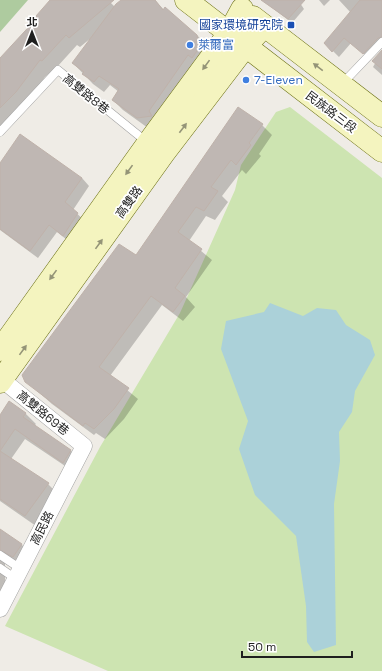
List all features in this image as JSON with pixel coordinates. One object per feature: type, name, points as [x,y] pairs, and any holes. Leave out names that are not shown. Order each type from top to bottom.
[{"type":"street","name":"民族路三段","points":[[186,0],[382,151]]},
{"type":"street","name":"高雙路","points":[[237,4],[237,40]]},
{"type":"street","points":[[237,4],[382,116]]},
{"type":"street","name":"高雙路","points":[[0,350],[156,148],[237,40],[264,26]]},
{"type":"street","name":"高雙路","points":[[1,380],[156,148]]},
{"type":"street","name":"高雙路69巷","points":[[1,380],[84,446]]},
{"type":"street","name":"高民路","points":[[0,609],[84,446]]},
{"type":"lane","points":[[341,85],[382,42]]},
{"type":"lane","name":"高雙路8巷","points":[[0,132],[58,70],[156,148]]},
{"type":"lane","points":[[0,555],[18,574]]},
{"type":"lane","points":[[0,568],[18,574]]},
{"type":"green space","points":[[0,0],[28,0],[0,32]]},
{"type":"green space","points":[[290,107],[382,178],[382,671],[108,671],[5,626],[100,447],[180,313],[235,190],[241,165],[276,112]]},
{"type":"water","points":[[270,303],[303,316],[317,308],[336,310],[346,325],[370,340],[375,355],[355,391],[352,412],[339,432],[340,461],[334,504],[336,645],[314,652],[307,642],[306,606],[296,536],[255,495],[239,449],[248,421],[221,349],[226,321],[264,312]]},
{"type":"building","points":[[50,0],[114,0],[69,38],[66,35],[42,61],[40,60],[16,92],[0,108],[0,58],[37,18],[36,16]]},
{"type":"building","points":[[121,0],[155,0],[163,10],[165,7],[197,35],[199,48],[192,58],[188,55],[149,111],[152,116],[137,118],[112,100],[119,89],[99,76],[94,82],[82,74],[84,72],[72,63],[116,4]]},
{"type":"building","points":[[261,0],[305,0],[288,19]]},
{"type":"building","points":[[360,0],[382,0],[382,37],[378,38],[363,54],[344,38],[332,52],[324,43]]},
{"type":"building","points":[[382,50],[382,69],[372,61]]},
{"type":"building","points":[[238,107],[263,124],[249,143],[251,145],[236,165],[231,160],[211,187],[218,191],[204,211],[196,207],[178,232],[202,249],[175,288],[185,296],[173,312],[151,296],[99,367],[129,388],[114,409],[94,429],[85,423],[83,426],[25,382],[22,375],[119,244],[136,255]]},
{"type":"building","points":[[20,134],[82,178],[65,202],[78,213],[63,236],[49,225],[30,251],[0,229],[0,163]]},
{"type":"building","points":[[9,401],[26,413],[23,417],[71,450],[63,463],[15,429],[0,451],[0,415]]},
{"type":"building","points":[[0,451],[49,483],[25,516],[0,499]]},
{"type":"building","points":[[0,529],[22,544],[13,557],[0,550]]},
{"type":"place","name":"國家環境研究院","points":[[291,25]]},
{"type":"place","name":"萊爾富","points":[[190,45]]},
{"type":"place","name":"7-Eleven","points":[[246,80]]}]
